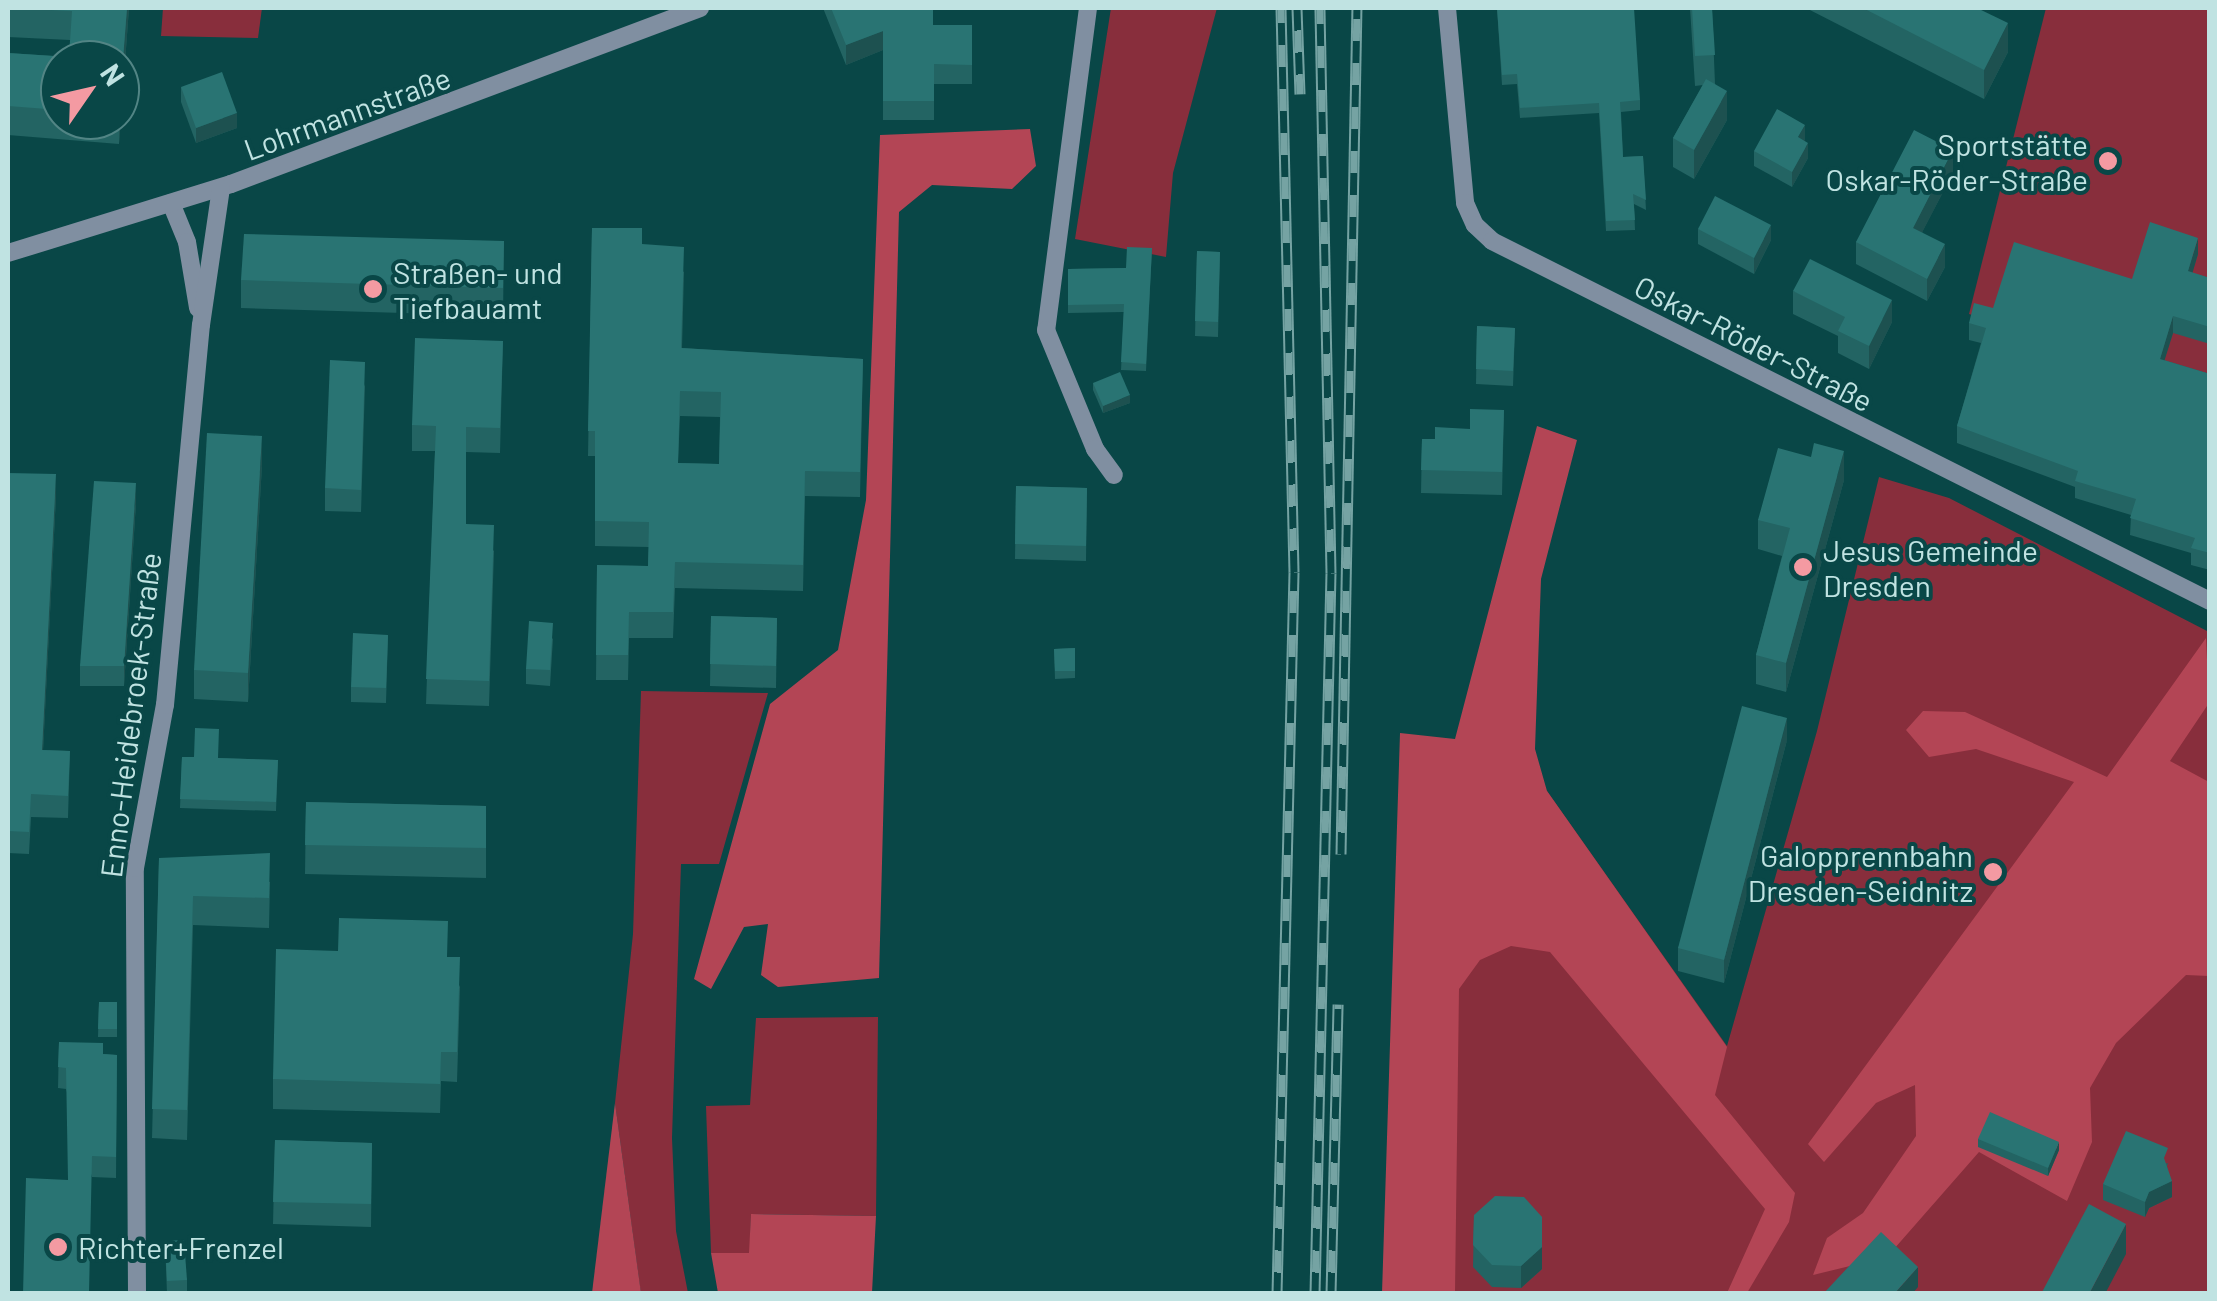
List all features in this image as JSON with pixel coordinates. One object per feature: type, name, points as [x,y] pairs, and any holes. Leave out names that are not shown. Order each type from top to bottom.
[{"type":"street","name":"Lohrmannstraße","points":[[8,253],[221,188],[700,8]]},
{"type":"street","points":[[1088,8],[1046,330],[1094,449],[1114,475]]},
{"type":"street","name":"Oskar-Röder-Straße","points":[[1447,8],[1464,202],[1474,225],[1492,241],[2210,602]]},
{"type":"street","name":"Enno-Heidebroek-Straße","points":[[137,1294],[135,868],[165,705],[201,325],[221,188]]},
{"type":"street","name":"Enno-Heidebroek-Straße","points":[[171,203],[187,242],[201,325]]},
{"type":"shaded area","points":[[163,8],[262,8],[258,38],[161,36]]},
{"type":"shaded area","points":[[1111,8],[1217,8],[1173,173],[1166,257],[1075,239]]},
{"type":"shaded area","name":"Sportstätte Oskar-Röder-Straße","points":[[2046,8],[2209,8],[2209,389],[1969,314]]},
{"type":"shaded area","points":[[1030,129],[1036,166],[1012,189],[932,185],[899,212],[879,978],[778,987],[761,975],[768,924],[744,927],[711,989],[694,979],[770,704],[838,650],[866,500],[880,135]]},
{"type":"shaded area","points":[[1537,426],[1577,440],[1541,579],[1535,749],[1547,791],[1727,1047],[1715,1095],[1795,1193],[1789,1222],[1747,1293],[1727,1293],[1765,1209],[1550,952],[1511,946],[1480,960],[1459,989],[1455,1293],[1382,1293],[1400,733],[1455,739]]},
{"type":"shaded area","name":"Galopprennbahn Dresden-Seidnitz","points":[[1879,477],[1949,498],[2209,632],[2209,1293],[1435,1294],[1441,953],[1547,791],[1727,1046],[1817,731]]},
{"type":"shaded area","points":[[2206,638],[2209,703],[2170,761],[2209,782],[2209,976],[2186,975],[2116,1043],[2090,1088],[2092,1142],[2067,1201],[1979,1152],[1887,1257],[1813,1275],[1827,1238],[1863,1213],[1916,1136],[1915,1085],[1876,1103],[1824,1162],[1808,1144],[2074,782],[1976,749],[1929,757],[1906,730],[1923,711],[1965,712],[2107,777]]},
{"type":"shaded area","points":[[641,691],[768,693],[719,864],[681,864],[672,1138],[676,1231],[688,1293],[641,1294],[615,1103],[633,934]]},
{"type":"shaded area","points":[[878,1017],[876,1216],[751,1214],[750,1254],[711,1253],[706,1106],[750,1105],[756,1018]]},
{"type":"shaded area","points":[[615,1103],[641,1293],[592,1293]]},
{"type":"shaded area","points":[[751,1214],[876,1216],[872,1293],[718,1293],[711,1253],[749,1253]]},
{"type":"building","points":[[8,8],[127,8],[124,40],[70,40],[72,11]]},
{"type":"building","points":[[831,8],[933,8],[933,25],[972,25],[972,65],[934,64],[934,101],[883,101],[883,31],[846,45]]},
{"type":"building","points":[[1497,8],[1634,8],[1640,100],[1620,102],[1623,157],[1643,156],[1646,200],[1633,194],[1635,220],[1606,221],[1599,103],[1520,108],[1517,74],[1502,75]]},
{"type":"building","points":[[1692,8],[1712,8],[1715,55],[1695,56]]},
{"type":"building","points":[[1863,8],[1977,8],[2008,23],[1984,70]]},
{"type":"building","points":[[8,53],[40,55],[40,108],[8,106]]},
{"type":"building","points":[[222,72],[237,113],[196,128],[181,87]]},
{"type":"building","points":[[1706,79],[1727,91],[1694,150],[1673,138]]},
{"type":"building","points":[[1777,109],[1805,125],[1798,137],[1808,143],[1792,172],[1754,151]]},
{"type":"building","points":[[1914,130],[1953,150],[1913,228],[1945,244],[1927,279],[1856,242]]},
{"type":"building","points":[[1715,196],[1771,225],[1754,258],[1698,229]]},
{"type":"building","points":[[2150,222],[2198,238],[2188,271],[2210,278],[2210,327],[2173,316],[2160,359],[2210,374],[2210,553],[2191,548],[2195,538],[2130,518],[2136,499],[2075,481],[2078,471],[1957,426],[1986,328],[1969,323],[1974,303],[1993,308],[2014,242],[2132,279]]},
{"type":"building","points":[[592,228],[642,228],[642,244],[684,247],[681,348],[863,359],[860,472],[805,471],[803,565],[675,562],[673,612],[629,612],[628,655],[596,655],[597,565],[648,566],[649,522],[595,521],[595,431],[588,431]],"holes":[[[680,391],[721,392],[719,464],[678,463]]]},
{"type":"building","points":[[244,234],[504,241],[503,288],[241,280]]},
{"type":"building","points":[[1127,247],[1152,248],[1146,364],[1121,362],[1124,304],[1068,305],[1068,269],[1126,268]]},
{"type":"building","points":[[1197,251],[1220,252],[1218,322],[1195,321]]},
{"type":"building","points":[[1810,259],[1892,300],[1869,346],[1838,331],[1845,317],[1793,291]]},
{"type":"building","points":[[1477,326],[1515,328],[1513,371],[1476,369]]},
{"type":"building","points":[[415,338],[503,341],[500,428],[466,427],[466,524],[494,525],[489,681],[426,679],[436,426],[412,425]]},
{"type":"building","points":[[330,360],[365,362],[361,490],[325,488]]},
{"type":"building","points":[[1120,372],[1130,395],[1103,406],[1093,383]]},
{"type":"building","points":[[1470,409],[1504,410],[1502,472],[1421,470],[1422,439],[1435,439],[1435,427],[1470,429]]},
{"type":"building","points":[[207,433],[262,436],[248,673],[194,670]]},
{"type":"building","points":[[1814,443],[1844,451],[1786,663],[1756,655],[1790,528],[1758,520],[1778,448],[1811,457]]},
{"type":"building","points":[[8,473],[56,474],[42,750],[70,751],[68,796],[31,794],[29,832],[8,831]]},
{"type":"building","points":[[94,481],[136,483],[124,666],[80,666]]},
{"type":"building","points":[[1016,486],[1087,488],[1086,546],[1015,544]]},
{"type":"building","points":[[711,616],[777,618],[776,666],[710,664]]},
{"type":"building","points":[[529,621],[553,623],[550,670],[526,669]]},
{"type":"building","points":[[353,633],[388,635],[386,688],[351,687]]},
{"type":"building","points":[[1075,648],[1075,671],[1055,671],[1054,649]]},
{"type":"building","points":[[1742,706],[1787,718],[1724,960],[1678,948]]},
{"type":"building","points":[[195,728],[219,729],[218,758],[278,760],[276,802],[180,799],[182,757],[194,757]]},
{"type":"building","points":[[306,802],[486,806],[486,848],[305,845]]},
{"type":"building","points":[[270,853],[269,898],[193,896],[187,1110],[152,1109],[159,858]]},
{"type":"building","points":[[339,918],[448,921],[447,957],[460,957],[457,1052],[441,1052],[440,1084],[273,1079],[276,949],[338,951]]},
{"type":"building","points":[[99,1002],[117,1002],[117,1029],[98,1029]]},
{"type":"building","points":[[59,1042],[103,1043],[103,1054],[117,1055],[116,1157],[92,1156],[89,1294],[23,1294],[26,1178],[68,1180],[66,1068],[58,1067]]},
{"type":"building","points":[[1990,1112],[2059,1142],[2048,1168],[1978,1139]]},
{"type":"building","points":[[2126,1131],[2168,1148],[2164,1158],[2172,1181],[2149,1192],[2145,1202],[2103,1184]]},
{"type":"building","points":[[275,1140],[372,1143],[371,1204],[273,1202]]},
{"type":"building","points":[[1495,1196],[1524,1197],[1542,1217],[1542,1247],[1521,1266],[1492,1265],[1473,1245],[1474,1215]]},
{"type":"building","points":[[2089,1204],[2126,1224],[2089,1294],[2041,1294]]},
{"type":"building","points":[[1881,1232],[1918,1267],[1894,1294],[1823,1294]]},
{"type":"building","points":[[184,1240],[187,1280],[167,1281],[165,1241]]},
{"type":"railway","points":[[1277,1294],[1294,572],[1281,8]]},
{"type":"railway","points":[[1297,8],[1300,94]]},
{"type":"railway","points":[[1315,1294],[1331,573],[1320,8]]},
{"type":"railway","points":[[1341,854],[1357,8]]},
{"type":"railway","points":[[1331,1294],[1338,1004]]},
{"type":"place","name":"Sportstätte Oskar-Röder-Straße","points":[[2108,161]]},
{"type":"place","name":"Straßen- und Tiefbauamt","points":[[373,289]]},
{"type":"place","name":"Jesus Gemeinde Dresden","points":[[1803,567]]},
{"type":"place","name":"Galopprennbahn Dresden-Seidnitz","points":[[1993,872]]},
{"type":"place","name":"Richter+Frenzel","points":[[58,1247]]}]
